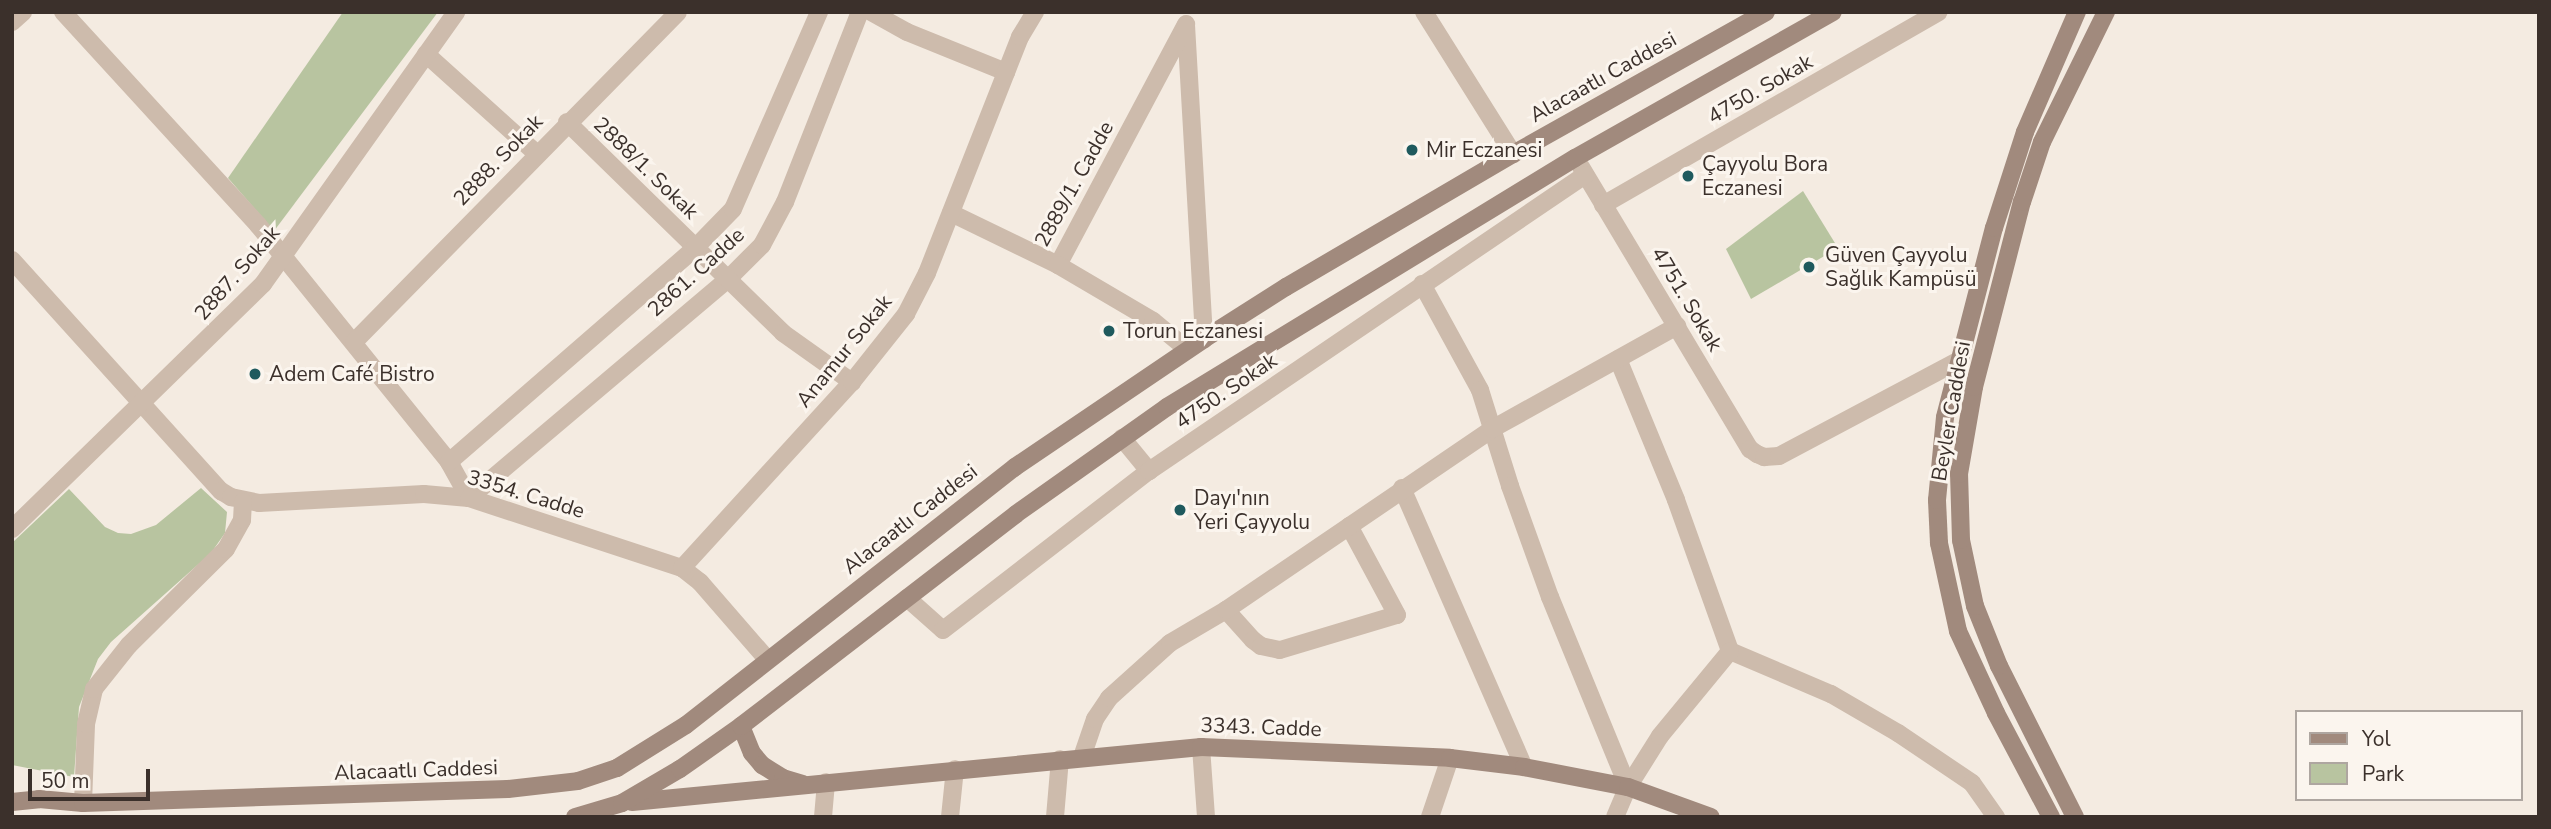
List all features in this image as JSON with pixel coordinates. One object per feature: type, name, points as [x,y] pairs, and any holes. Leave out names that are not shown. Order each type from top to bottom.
[{"type":"main road","name":"Alacaatlı Caddesi","points":[[15,805],[39,799],[83,803],[485,790],[579,781],[617,768],[652,749],[997,481],[1204,339],[1286,287],[1513,154],[1766,12]]},
{"type":"main road","points":[[575,817],[622,803],[680,769],[741,726],[1016,514],[1167,407],[1575,158],[1833,12]]},
{"type":"main road","name":"Beyler Caddesi","points":[[2050,817],[1976,673],[1958,631],[1946,587],[1939,543],[1939,458],[1958,361],[2014,162],[2036,102],[2077,12]]},
{"type":"main road","name":"Beyler Caddesi","points":[[2075,817],[2009,686],[1975,606],[1961,540],[1959,474],[1974,387],[2022,202],[2042,142],[2106,12]]},
{"type":"main road","name":"3343. Cadde","points":[[741,726],[752,753],[762,765],[783,778],[803,784]]},
{"type":"main road","name":"3343. Cadde","points":[[622,803],[1200,747],[1450,758],[1524,767],[1628,786],[1711,817]]},
{"type":"street","points":[[12,22],[23,12]]},
{"type":"street","points":[[63,12],[258,225],[449,462],[469,498]]},
{"type":"street","name":"2887. Sokak","points":[[12,529],[242,308],[283,259],[456,12]]},
{"type":"street","name":"2888. Sokak","points":[[354,342],[567,122],[678,12]]},
{"type":"street","name":"2861. Cadde","points":[[449,462],[695,248],[733,209],[820,12]]},
{"type":"street","name":"2861. Cadde","points":[[469,498],[728,279],[762,245],[776,224],[860,12]]},
{"type":"street","points":[[870,12],[907,32],[1006,72]]},
{"type":"street","name":"Anamur Sokak","points":[[682,568],[852,382],[906,314],[951,213],[1020,37],[1035,12]]},
{"type":"street","points":[[1424,12],[1513,154]]},
{"type":"street","name":"4750. Sokak","points":[[1603,205],[1939,12]]},
{"type":"street","points":[[1186,18],[1204,339]]},
{"type":"street","name":"2889/1. Cadde","points":[[951,213],[1058,265],[1186,18]]},
{"type":"street","points":[[426,54],[537,153]]},
{"type":"street","name":"2888/1. Sokak","points":[[567,122],[792,340],[852,382]]},
{"type":"street","name":"4751. Sokak","points":[[1575,158],[1750,449],[1764,457],[1779,456],[1958,361]]},
{"type":"street","name":"4750. Sokak","points":[[907,598],[943,631],[1150,471],[1585,175]]},
{"type":"street","points":[[12,260],[221,491],[243,502],[242,520],[226,549],[129,645],[94,690],[86,724],[83,803]]},
{"type":"street","points":[[1058,265],[1153,321],[1188,350]]},
{"type":"street","points":[[1422,284],[1480,390],[1550,597],[1628,786]]},
{"type":"street","points":[[1082,757],[1095,719],[1109,698],[1170,643],[1226,610],[1492,429],[1677,326]]},
{"type":"street","points":[[1618,359],[1676,500],[1730,651],[1831,694],[1929,752],[1972,783],[1996,817]]},
{"type":"street","points":[[1122,438],[1150,471]]},
{"type":"street","points":[[1402,488],[1524,767]]},
{"type":"street","name":"3354. Cadde","points":[[243,502],[424,494],[469,498],[682,568],[699,583],[767,659]]},
{"type":"street","points":[[1226,610],[1261,646],[1280,650],[1397,615],[1349,526]]},
{"type":"street","points":[[1615,817],[1628,786],[1677,713],[1730,651]]},
{"type":"street","points":[[1200,747],[1206,817]]},
{"type":"street","points":[[1430,817],[1450,758]]},
{"type":"street","points":[[1055,817],[1060,759]]},
{"type":"street","points":[[950,817],[955,769]]},
{"type":"street","points":[[822,817],[826,782]]},
{"type":"green space","points":[[343,12],[438,12],[274,231],[228,178]]},
{"type":"green space","points":[[1803,191],[1838,248],[1751,299],[1726,249]]},
{"type":"green space","points":[[201,488],[227,512],[225,533],[211,553],[111,642],[98,659],[79,707],[74,777],[12,765],[12,543],[69,489],[105,527],[118,533],[131,534],[156,525]]},
{"type":"place","name":"Mir Eczanesi","points":[[1412,150]]},
{"type":"place","name":"Çayyolu Bora Eczanesi","points":[[1688,176]]},
{"type":"place","name":"Güven Çayyolu Sağlık Kampüsü","points":[[1809,267]]},
{"type":"place","name":"Torun Eczanesi","points":[[1109,331]]},
{"type":"place","name":"Adem Café Bistro","points":[[255,374]]},
{"type":"place","name":"Dayı'nın Yeri Çayyolu","points":[[1180,510]]}]
